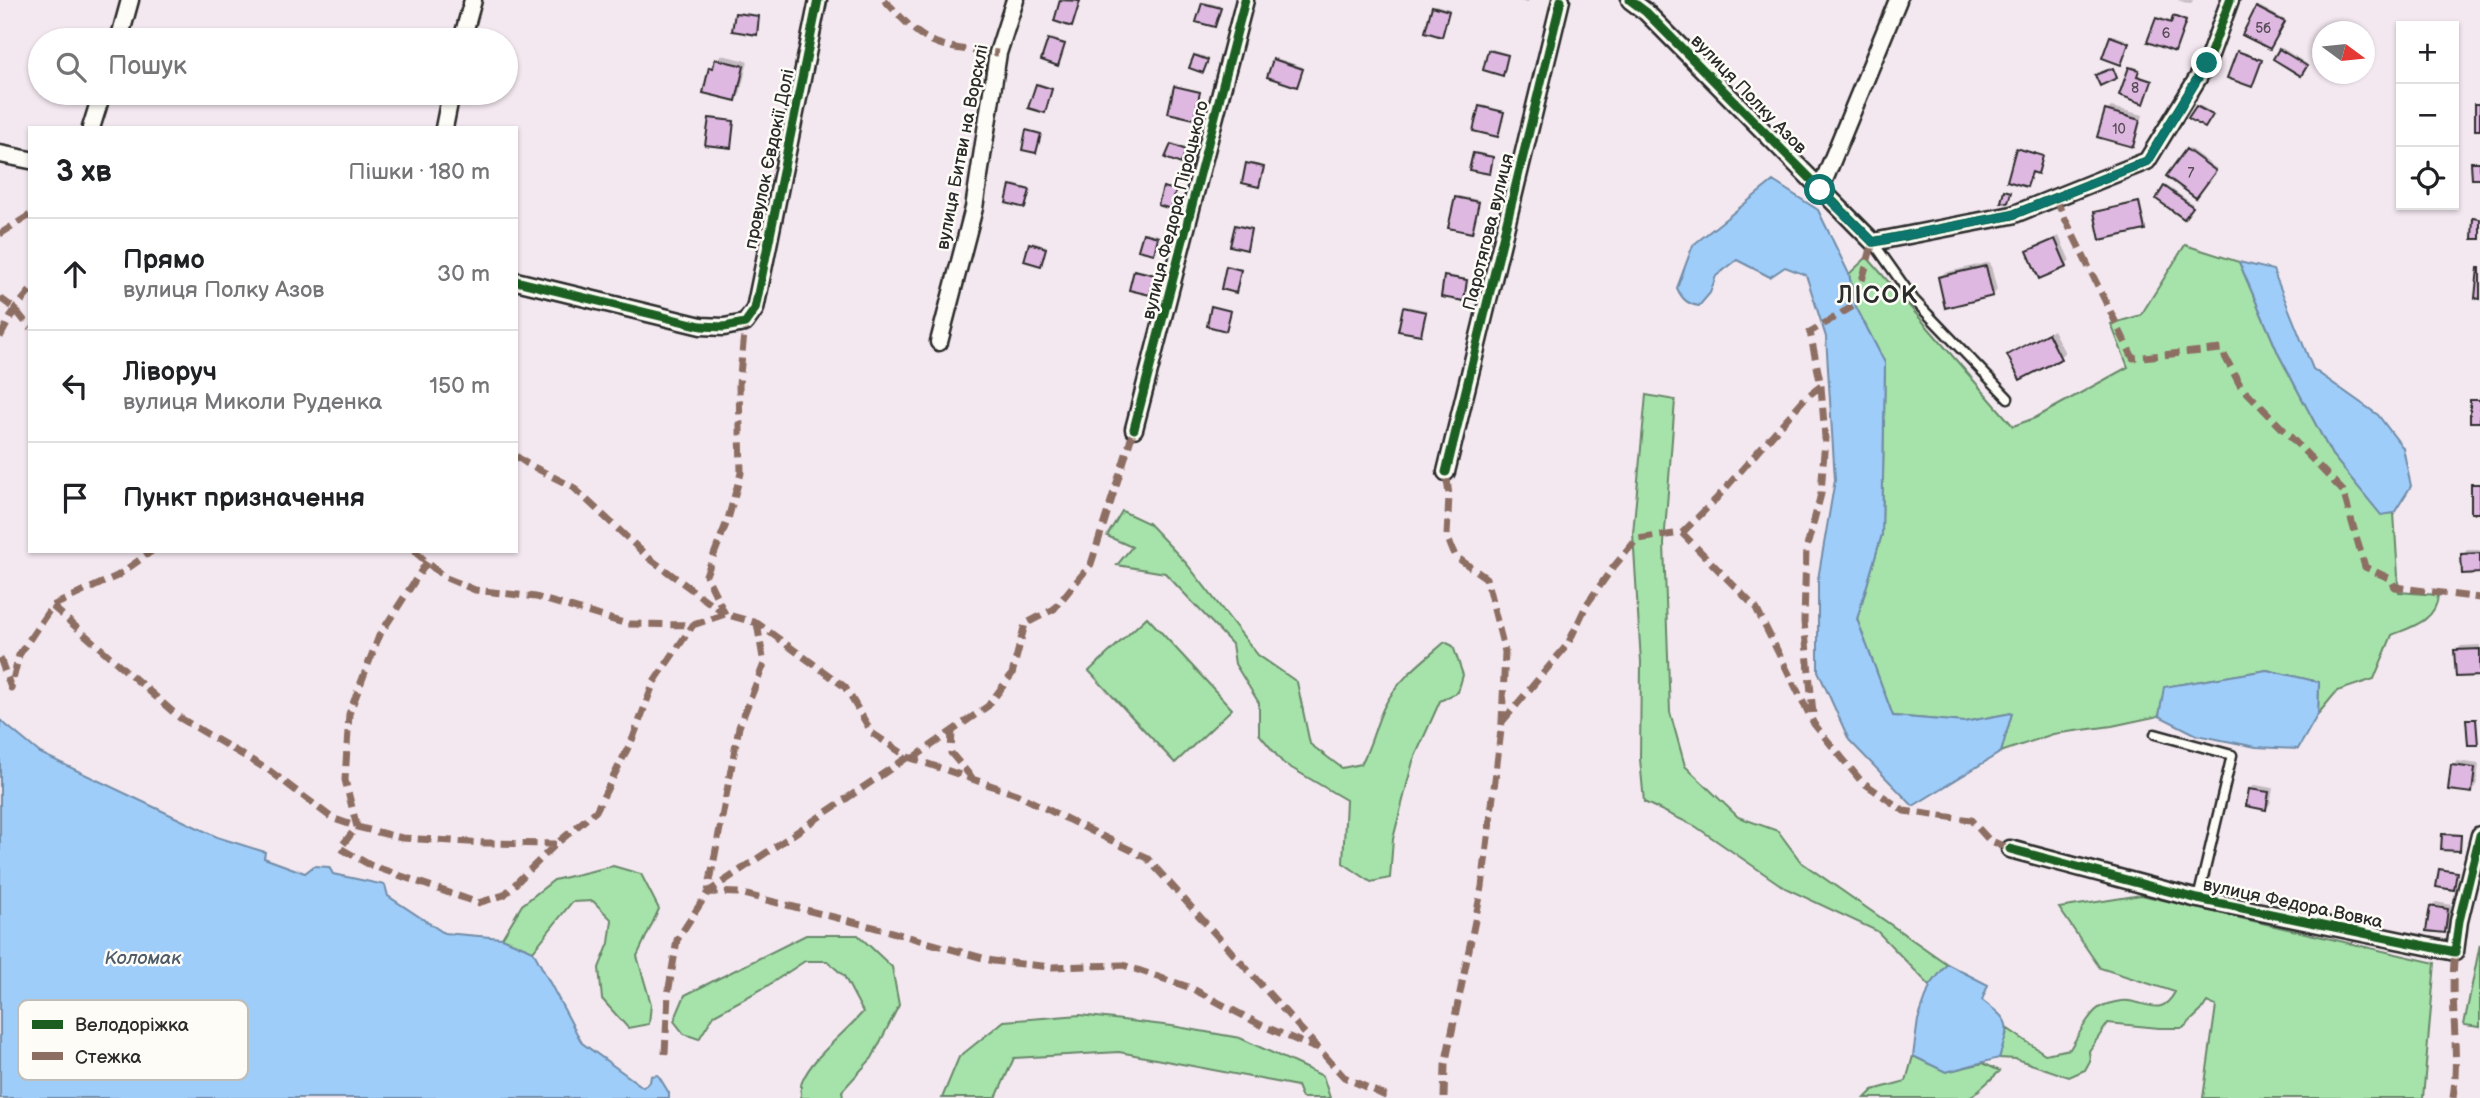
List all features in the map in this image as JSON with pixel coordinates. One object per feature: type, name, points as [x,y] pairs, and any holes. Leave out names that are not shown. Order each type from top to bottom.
[{"type":"street","points":[[122,28],[130,0]]},
{"type":"street","points":[[465,28],[472,0]]},
{"type":"street","name":"провулок Євдокії Долі","points":[[518,281],[701,326],[724,327],[745,323],[755,309],[818,0]]},
{"type":"street","name":"вулиця Битви на Ворсклі","points":[[939,342],[974,208],[998,53],[1015,0]]},
{"type":"street","name":"вулиця Федора Піроцького","points":[[1135,429],[1245,0]]},
{"type":"street","name":"Паротягова вулиця","points":[[1446,472],[1561,0]]},
{"type":"street","name":"вулиця Полку Азов","points":[[1630,0],[1646,12],[1873,242]]},
{"type":"street","points":[[1820,190],[1898,0]]},
{"type":"street","points":[[1873,242],[2012,215],[2147,161],[2207,63],[2230,0]]},
{"type":"street","points":[[92,126],[98,105]]},
{"type":"street","points":[[444,126],[449,105]]},
{"type":"street","points":[[0,154],[28,160]]},
{"type":"street","name":"вулиця Федора Вовка","points":[[2010,849],[2198,899],[2455,952],[2459,921],[2480,835]]},
{"type":"lane","points":[[1873,242],[1914,300],[2008,398]]},
{"type":"lane","points":[[2155,734],[2232,755],[2198,899]]},
{"type":"green space","points":[[2185,245],[2239,262],[2279,355],[2332,455],[2381,514],[2394,513],[2399,592],[2438,595],[2433,611],[2422,621],[2392,635],[2374,679],[2337,691],[2318,714],[2319,682],[2267,670],[2165,687],[2159,716],[2053,734],[2001,752],[2012,713],[1964,722],[1893,716],[1857,619],[1882,534],[1885,363],[1855,305],[1849,274],[1867,257],[2013,426],[2035,418],[2128,367],[2111,324],[2141,315]]},
{"type":"green space","points":[[1646,395],[1675,400],[1664,544],[1670,712],[1685,766],[1738,817],[1778,831],[1801,862],[1947,964],[1930,986],[1877,931],[1785,888],[1695,826],[1644,802],[1640,759],[1641,662],[1633,533]]},
{"type":"green space","points":[[1122,511],[1148,523],[1186,563],[1258,655],[1297,682],[1310,744],[1342,768],[1361,764],[1389,697],[1403,680],[1445,642],[1453,646],[1463,675],[1458,692],[1440,701],[1413,761],[1393,839],[1390,878],[1371,882],[1343,863],[1346,800],[1283,763],[1259,734],[1259,703],[1235,664],[1232,644],[1165,573],[1117,565],[1132,547],[1107,536]]},
{"type":"green space","points":[[1147,617],[1232,709],[1175,763],[1089,671]]},
{"type":"green space","points":[[613,866],[641,874],[659,909],[637,956],[651,1004],[649,1024],[628,1028],[602,999],[599,968],[609,943],[612,920],[593,901],[572,902],[533,951],[502,938],[522,905],[554,880]]},
{"type":"green space","points":[[2141,895],[2435,963],[2423,1098],[2203,1098],[2216,1006],[2207,1002],[2183,1028],[2108,1023],[2089,1051],[2090,1061],[2085,1070],[2069,1077],[2016,1059],[1999,1058],[2008,1029],[2045,1054],[2070,1049],[2088,1019],[2102,1006],[2126,1001],[2155,1007],[2170,999],[2175,992],[2100,968],[2059,908]]},
{"type":"green space","points":[[806,935],[858,935],[892,967],[899,1005],[872,1058],[842,1091],[843,1098],[801,1098],[801,1084],[813,1064],[863,1012],[844,976],[827,961],[805,961],[764,988],[714,1015],[699,1039],[684,1034],[674,1021],[685,995]]},
{"type":"green space","points":[[2480,944],[2480,1027],[2464,1025]]},
{"type":"green space","points":[[1080,1015],[1172,1026],[1240,1038],[1323,1076],[1330,1098],[1302,1098],[1297,1086],[1119,1052],[1014,1058],[996,1098],[942,1098],[959,1057],[1004,1021]]},
{"type":"green space","points":[[1913,1056],[1946,1072],[1983,1063],[2000,1071],[1970,1098],[1865,1098],[1873,1090],[1906,1081]]},
{"type":"water","points":[[1773,181],[1818,210],[1849,274],[1855,305],[1885,363],[1882,534],[1857,619],[1893,716],[1964,722],[2012,713],[2001,752],[1913,806],[1849,740],[1818,671],[1818,579],[1835,480],[1826,337],[1806,275],[1785,267],[1770,277],[1737,260],[1716,276],[1710,293],[1699,306],[1685,300],[1677,288],[1693,245]]},
{"type":"water","points":[[2239,262],[2273,270],[2313,369],[2378,415],[2403,448],[2411,486],[2394,513],[2381,515],[2332,455],[2279,355]]},
{"type":"water","points":[[2267,670],[2319,682],[2318,714],[2298,749],[2256,747],[2197,735],[2159,716],[2164,687]]},
{"type":"water","name":"Коломак","points":[[0,720],[40,753],[217,837],[265,852],[264,858],[305,873],[314,866],[329,867],[333,874],[385,885],[388,896],[444,933],[502,938],[533,951],[582,1043],[643,1087],[650,1082],[651,1076],[658,1075],[669,1093],[669,1098],[0,1098]]},
{"type":"water","points":[[1947,964],[1988,985],[1982,1000],[2003,1019],[2006,1030],[1999,1058],[1946,1072],[1913,1056],[1918,1020],[1930,986]]},
{"type":"building","points":[[1060,0],[1080,1],[1072,27],[1054,21]]},
{"type":"building","points":[[1202,3],[1221,8],[1215,27],[1196,22]]},
{"type":"building","points":[[1432,6],[1449,11],[1442,37],[1425,32]]},
{"type":"building","points":[[2256,7],[2285,22],[2270,49],[2242,35]]},
{"type":"building","points":[[735,13],[759,16],[757,35],[732,31]]},
{"type":"building","points":[[2173,16],[2186,21],[2175,52],[2147,42],[2156,18],[2171,23]]},
{"type":"building","points":[[2110,36],[2129,43],[2121,65],[2102,58]]},
{"type":"building","points":[[1048,39],[1065,44],[1058,66],[1041,60]]},
{"type":"building","points":[[2279,49],[2307,66],[2301,76],[2273,59]]},
{"type":"building","points":[[1488,50],[1508,55],[1503,76],[1483,70]]},
{"type":"building","points":[[2237,51],[2262,60],[2252,87],[2227,78]]},
{"type":"building","points":[[1194,55],[1208,60],[1203,73],[1189,68]]},
{"type":"building","points":[[715,59],[744,66],[736,101],[703,93],[709,67],[713,68]]},
{"type":"building","points":[[1273,59],[1303,69],[1297,87],[1267,77]]},
{"type":"building","points":[[2129,67],[2139,70],[2137,76],[2152,81],[2144,104],[2119,95]]},
{"type":"building","points":[[2113,68],[2117,78],[2100,86],[2095,75]]},
{"type":"building","points":[[1036,84],[1052,89],[1045,113],[1028,108]]},
{"type":"building","points":[[1174,86],[1200,92],[1194,119],[1168,113]]},
{"type":"building","points":[[2475,104],[2480,104],[2480,130],[2475,130]]},
{"type":"building","points":[[1479,106],[1504,112],[1498,137],[1473,131]]},
{"type":"building","points":[[2196,106],[2213,115],[2205,128],[2188,118]]},
{"type":"building","points":[[2105,110],[2140,120],[2133,147],[2097,137]]},
{"type":"building","points":[[709,118],[734,121],[731,148],[705,145]]},
{"type":"building","points":[[1026,130],[1041,134],[1036,153],[1022,150]]},
{"type":"building","points":[[1171,144],[1186,150],[1181,164],[1165,158]]},
{"type":"building","points":[[2016,148],[2043,156],[2038,174],[2032,172],[2027,187],[2007,181]]},
{"type":"building","points":[[2186,149],[2216,171],[2196,198],[2166,176]]},
{"type":"building","points":[[1473,153],[1493,157],[1490,174],[1469,170]]},
{"type":"building","points":[[2471,162],[2480,162],[2480,179],[2472,179]]},
{"type":"building","points":[[1246,163],[1264,167],[1259,187],[1242,183]]},
{"type":"building","points":[[1010,185],[1030,190],[1025,208],[1006,203]]},
{"type":"building","points":[[2164,186],[2193,207],[2184,219],[2156,199]]},
{"type":"building","points":[[1163,187],[1176,190],[1171,209],[1158,205]]},
{"type":"building","points":[[2004,190],[2011,192],[2008,203],[2001,202]]},
{"type":"building","points":[[1455,197],[1479,202],[1472,233],[1448,228]]},
{"type":"building","points":[[2139,202],[2145,230],[2100,240],[2094,212]]},
{"type":"building","points":[[2473,218],[2480,219],[2480,239],[2472,239]]},
{"type":"building","points":[[1235,225],[1251,229],[1247,250],[1230,246]]},
{"type":"building","points":[[1143,233],[1158,237],[1154,254],[1138,250]]},
{"type":"building","points":[[2055,239],[2067,267],[2039,279],[2027,251]]},
{"type":"building","points":[[1029,243],[1046,248],[1041,266],[1024,261]]},
{"type":"building","points":[[1226,266],[1241,270],[1236,293],[1221,289]]},
{"type":"building","points":[[1986,266],[1993,296],[1945,308],[1938,277]]},
{"type":"building","points":[[2480,268],[2480,299],[2475,298]]},
{"type":"building","points":[[1134,270],[1155,275],[1150,295],[1129,290]]},
{"type":"building","points":[[1444,276],[1467,280],[1464,301],[1441,297]]},
{"type":"building","points":[[1211,306],[1231,311],[1226,331],[1207,326]]},
{"type":"building","points":[[1403,307],[1426,312],[1421,335],[1398,331]]},
{"type":"building","points":[[2048,333],[2061,359],[2020,380],[2007,355]]},
{"type":"building","points":[[2470,400],[2480,400],[2480,422],[2470,422]]},
{"type":"building","points":[[2471,484],[2480,484],[2480,513],[2471,513]]},
{"type":"building","points":[[2480,553],[2480,573],[2462,574],[2461,554]]},
{"type":"building","points":[[2480,649],[2480,676],[2456,677],[2454,650]]},
{"type":"building","points":[[2466,719],[2476,719],[2478,745],[2468,745]]},
{"type":"building","points":[[2451,765],[2475,768],[2472,793],[2448,790]]},
{"type":"building","points":[[2249,789],[2269,792],[2266,810],[2246,806]]},
{"type":"building","points":[[2442,834],[2461,835],[2460,851],[2441,850]]},
{"type":"building","points":[[2439,869],[2457,872],[2454,890],[2436,887]]},
{"type":"building","points":[[2430,906],[2448,909],[2445,933],[2426,931]]},
{"type":"marked path","points":[[884,0],[926,38],[956,48],[998,53]]},
{"type":"marked path","points":[[2055,198],[2133,358],[2221,349],[2240,385],[2343,491],[2365,567],[2391,579],[2395,587],[2480,598]]},
{"type":"marked path","points":[[0,234],[28,216]]},
{"type":"marked path","points":[[1682,533],[1716,499],[1805,398],[1821,386],[1810,332],[1855,305],[1873,242]]},
{"type":"marked path","points":[[0,337],[15,309],[28,293]]},
{"type":"marked path","points":[[0,298],[15,309],[28,325]]},
{"type":"marked path","points":[[725,614],[706,575],[728,519],[741,473],[739,385],[745,323]]},
{"type":"marked path","points":[[1813,713],[1804,622],[1806,550],[1821,494],[1825,438],[1821,386]]},
{"type":"marked path","points":[[912,759],[988,706],[1012,674],[1025,624],[1054,609],[1091,564],[1134,429]]},
{"type":"marked path","points":[[518,457],[573,487],[649,558],[722,612]]},
{"type":"marked path","points":[[1444,1098],[1445,1065],[1482,887],[1502,722],[1505,652],[1486,578],[1455,556],[1447,536],[1449,495],[1446,472]]},
{"type":"marked path","points":[[1502,722],[1568,644],[1587,604],[1637,539],[1682,533],[1756,608],[1814,724],[1861,781],[1904,811],[1971,820],[1989,840],[2010,849]]},
{"type":"marked path","points":[[0,658],[11,688],[19,655],[52,606],[117,576],[149,553]]},
{"type":"marked path","points":[[416,553],[444,577],[475,590],[536,597],[627,624],[693,625],[725,614],[757,623],[845,687],[872,733],[908,757],[1016,794],[1147,858],[1344,1077],[1390,1098]]},
{"type":"marked path","points":[[427,562],[379,636],[349,714],[345,780],[357,827],[340,848],[370,865],[478,903],[504,895],[556,844],[596,811],[633,738],[654,682],[693,625]]},
{"type":"marked path","points":[[52,606],[180,718],[270,771],[332,818],[402,838],[556,844]]},
{"type":"marked path","points":[[757,623],[764,664],[739,727],[708,892],[739,893],[993,961],[1052,967],[1123,965],[1191,988],[1259,1024],[1315,1048]]},
{"type":"marked path","points":[[952,731],[951,753],[973,779]]},
{"type":"marked path","points":[[665,1054],[668,994],[677,940],[708,892],[908,757]]},
{"type":"marked path","points":[[2453,1098],[2455,952]]},
{"type":"cycle path","points":[[518,281],[701,326],[724,327],[745,323],[755,309],[818,0]]},
{"type":"cycle path","points":[[1134,429],[1245,0]]},
{"type":"cycle path","points":[[1446,472],[1561,0]]},
{"type":"cycle path","points":[[1630,0],[1646,12],[1873,242],[2012,215],[2147,161],[2207,63],[2230,0]]},
{"type":"cycle path","points":[[2010,849],[2198,899],[2455,952],[2459,921],[2480,835]]},
{"type":"district","name":"ЛІСОК","points":[[1878,295]]},
{"type":"route","points":[[1820,190],[1873,242],[2012,215],[2147,161],[2207,63]]}]
